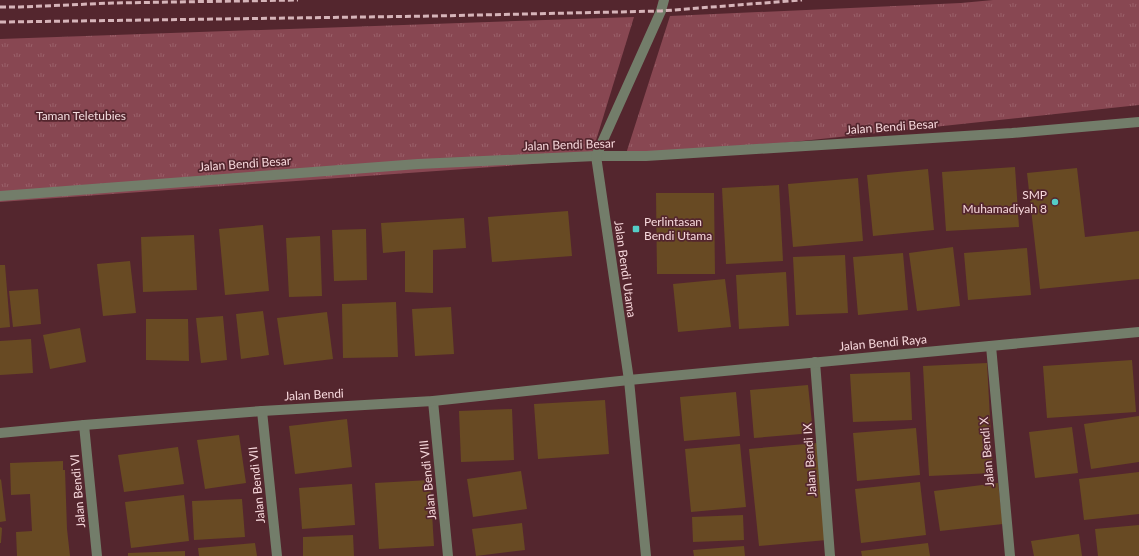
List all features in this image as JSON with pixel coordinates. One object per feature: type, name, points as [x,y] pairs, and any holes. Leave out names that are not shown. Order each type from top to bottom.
[{"type":"street","points":[[596,156],[661,10],[664,0]]},
{"type":"street","name":"Jalan Bendi Besar","points":[[0,196],[418,164],[596,156],[646,156],[1012,133],[1139,122]]},
{"type":"street","name":"Jalan Bendi Utama","points":[[596,156],[629,380],[646,556]]},
{"type":"street","name":"Jalan Bendi Raya","points":[[629,380],[1139,332]]},
{"type":"street","name":"Jalan Bendi X","points":[[991,346],[1010,556]]},
{"type":"street","name":"Jalan Bendi IX","points":[[815,362],[830,556]]},
{"type":"street","name":"Jalan Bendi","points":[[0,433],[262,411],[433,401],[629,380]]},
{"type":"street","name":"Jalan Bendi VIII","points":[[433,401],[448,556]]},
{"type":"street","name":"Jalan Bendi VII","points":[[262,411],[277,556]]},
{"type":"street","name":"Jalan Bendi VI","points":[[84,425],[97,556]]},
{"type":"green space","points":[[993,0],[1139,0],[1139,105],[624,160],[670,16],[961,3]]},
{"type":"green space","name":"Taman Teletubies","points":[[634,17],[590,160],[0,202],[0,39]]},
{"type":"building","points":[[1015,167],[1019,227],[946,231],[942,172]]},
{"type":"building","name":"SMP Muhamadiyah 8","points":[[1077,168],[1085,237],[1139,231],[1139,279],[1040,289],[1027,173]]},
{"type":"building","points":[[928,169],[934,230],[873,236],[867,175]]},
{"type":"building","points":[[858,178],[863,241],[793,247],[788,184]]},
{"type":"building","points":[[779,185],[783,261],[726,264],[722,188]]},
{"type":"building","points":[[656,193],[714,193],[715,274],[657,274]]},
{"type":"building","points":[[568,211],[572,256],[492,262],[488,217]]},
{"type":"building","points":[[464,218],[466,248],[433,250],[433,293],[405,292],[405,251],[383,253],[381,223]]},
{"type":"building","points":[[263,225],[269,291],[225,295],[219,229]]},
{"type":"building","points":[[366,229],[367,280],[334,281],[332,230]]},
{"type":"building","points":[[194,235],[197,290],[143,292],[141,237]]},
{"type":"building","points":[[320,236],[322,296],[289,297],[286,238]]},
{"type":"building","points":[[953,247],[960,306],[917,311],[909,253]]},
{"type":"building","points":[[1027,248],[1031,295],[968,300],[964,253]]},
{"type":"building","points":[[903,253],[908,310],[858,315],[853,257]]},
{"type":"building","points":[[845,255],[848,313],[796,315],[793,257]]},
{"type":"building","points":[[130,261],[136,313],[103,316],[97,264]]},
{"type":"building","points":[[0,265],[5,265],[10,327],[0,328]]},
{"type":"building","points":[[786,272],[789,326],[739,329],[736,275]]},
{"type":"building","points":[[725,279],[731,327],[678,332],[673,284]]},
{"type":"building","points":[[38,289],[41,324],[13,327],[9,291]]},
{"type":"building","points":[[396,302],[398,357],[343,358],[342,304]]},
{"type":"building","points":[[451,307],[454,354],[415,356],[412,309]]},
{"type":"building","points":[[263,311],[269,355],[241,359],[236,314]]},
{"type":"building","points":[[327,312],[333,359],[284,365],[277,318]]},
{"type":"building","points":[[223,316],[227,360],[201,363],[196,318]]},
{"type":"building","points":[[146,319],[188,319],[189,361],[146,360]]},
{"type":"building","points":[[80,328],[86,362],[50,369],[43,335]]},
{"type":"building","points":[[31,339],[33,373],[0,375],[0,341]]},
{"type":"building","points":[[1132,360],[1136,412],[1047,418],[1043,366]]},
{"type":"building","points":[[987,363],[993,473],[929,476],[923,366]]},
{"type":"building","points":[[910,372],[912,420],[853,422],[850,374]]},
{"type":"building","points":[[808,385],[813,433],[754,438],[750,390]]},
{"type":"building","points":[[736,392],[740,436],[684,441],[680,397]]},
{"type":"building","points":[[605,400],[609,454],[538,459],[534,404]]},
{"type":"building","points":[[512,409],[514,460],[461,462],[459,411]]},
{"type":"building","points":[[1139,416],[1139,462],[1091,469],[1084,424]]},
{"type":"building","points":[[347,419],[352,467],[295,474],[289,426]]},
{"type":"building","points":[[1072,427],[1078,473],[1035,478],[1029,432]]},
{"type":"building","points":[[916,428],[920,475],[857,481],[853,433]]},
{"type":"building","points":[[239,435],[246,483],[205,489],[197,440]]},
{"type":"building","points":[[817,443],[827,540],[759,546],[749,449]]},
{"type":"building","points":[[740,444],[746,507],[691,512],[685,449]]},
{"type":"building","points":[[178,447],[184,484],[124,492],[118,455]]},
{"type":"building","points":[[63,461],[63,470],[65,470],[67,529],[70,556],[17,556],[16,532],[32,531],[30,494],[11,495],[10,463]]},
{"type":"building","points":[[521,471],[527,509],[473,517],[467,479]]},
{"type":"building","points":[[1139,472],[1139,514],[1084,520],[1079,479]]},
{"type":"building","points":[[1,479],[6,521],[0,522],[0,480]]},
{"type":"building","points":[[430,480],[434,546],[379,549],[375,483]]},
{"type":"building","points":[[920,482],[926,535],[861,543],[855,489]]},
{"type":"building","points":[[998,483],[1003,524],[940,531],[934,491]]},
{"type":"building","points":[[352,484],[355,525],[302,529],[299,488]]},
{"type":"building","points":[[184,495],[189,541],[131,548],[125,502]]},
{"type":"building","points":[[242,499],[245,537],[194,540],[192,501]]},
{"type":"building","points":[[743,515],[744,540],[693,542],[692,517]]},
{"type":"building","points":[[522,523],[525,550],[476,556],[472,529]]},
{"type":"building","points":[[1139,525],[1139,556],[1098,556],[1095,529]]},
{"type":"building","points":[[0,527],[2,528],[1,543],[0,543]]},
{"type":"building","points":[[1079,534],[1082,556],[1034,556],[1031,541]]},
{"type":"building","points":[[353,535],[354,556],[303,556],[303,537]]},
{"type":"building","points":[[255,543],[257,556],[199,556],[198,548]]},
{"type":"building","points":[[928,543],[930,556],[862,556],[861,551]]},
{"type":"building","points":[[744,546],[745,556],[694,556],[693,550]]},
{"type":"building","points":[[185,551],[185,556],[128,556],[128,553]]},
{"type":"railway","points":[[0,7],[113,3],[298,0]]},
{"type":"railway","points":[[0,22],[434,16],[661,11],[802,0]]},
{"type":"place","name":"SMP Muhamadiyah 8","points":[[1055,202]]},
{"type":"place","name":"Perlintasan Bendi Utama","points":[[636,229]]}]
